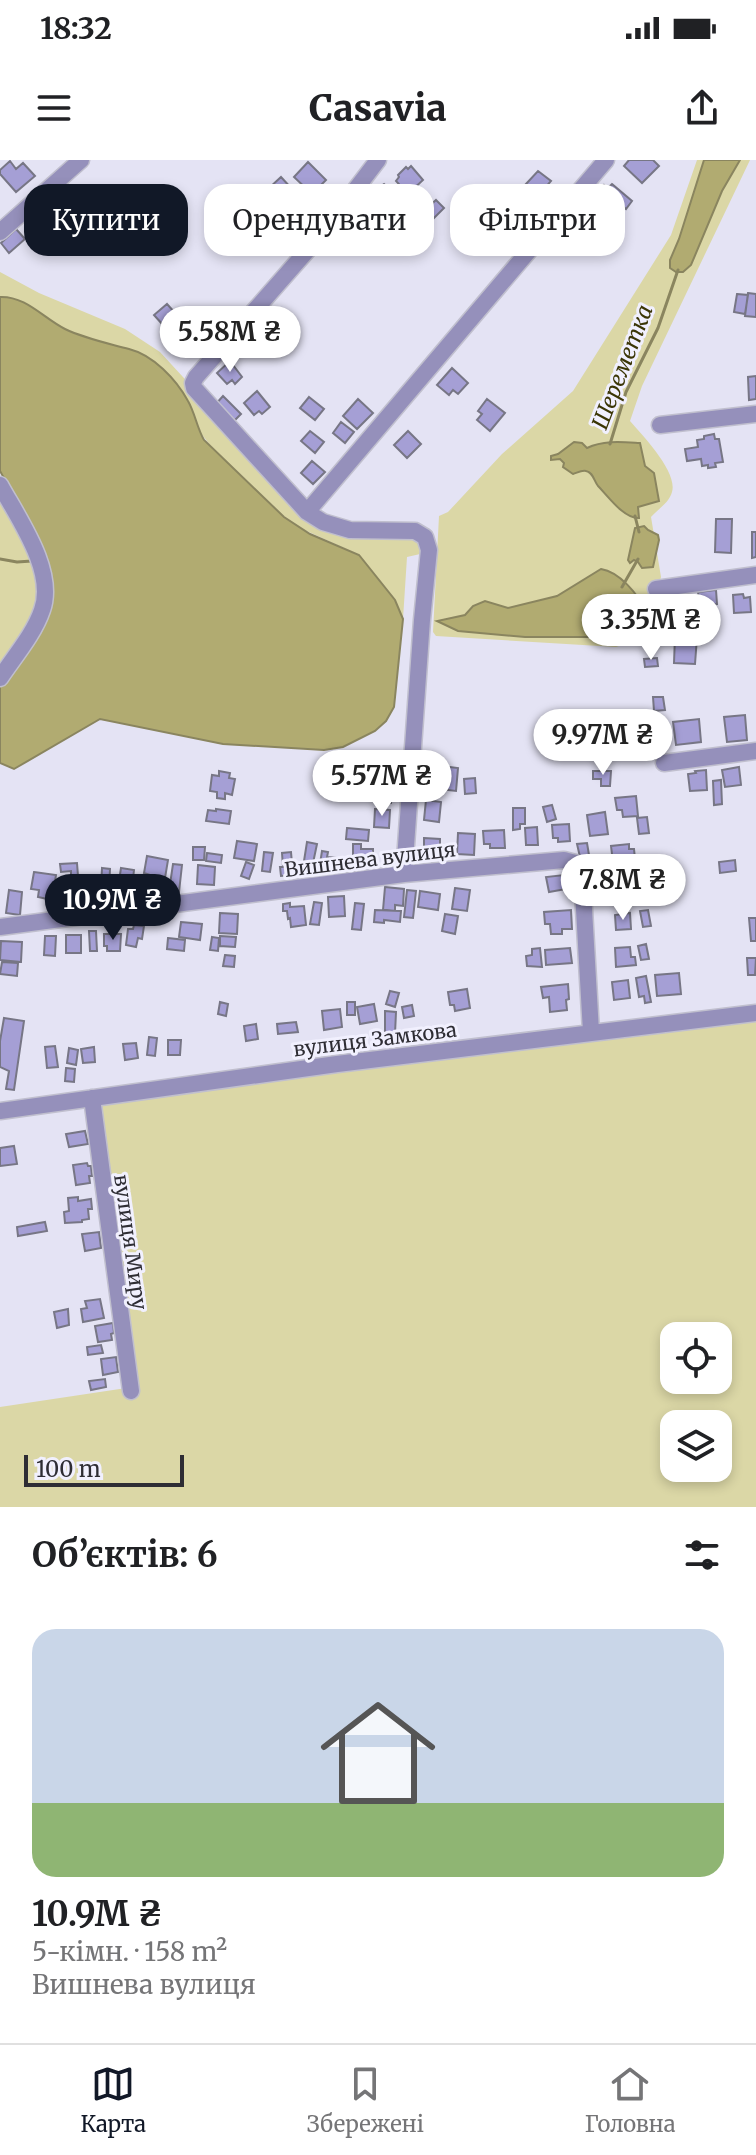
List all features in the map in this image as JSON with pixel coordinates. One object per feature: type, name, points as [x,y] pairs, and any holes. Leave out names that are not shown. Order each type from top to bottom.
[{"type":"street","points":[[0,232],[81,160]]},
{"type":"street","points":[[378,160],[320,236],[193,383],[194,388],[307,512],[323,522],[350,530],[415,531],[428,542],[404,874]]},
{"type":"street","points":[[307,512],[606,160]]},
{"type":"street","points":[[660,425],[756,414]]},
{"type":"street","points":[[0,485],[37,556],[45,601],[37,621],[0,678]]},
{"type":"street","points":[[656,589],[756,575]]},
{"type":"street","points":[[664,763],[756,751]]},
{"type":"street","name":"Вишнева вулиця","points":[[0,927],[404,874],[564,860],[575,863],[582,874],[591,1032]]},
{"type":"street","name":"вулиця Замкова","points":[[0,1111],[337,1064],[756,1013]]},
{"type":"street","name":"вулиця Миру","points":[[92,1098],[131,1391]]},
{"type":"shaded area","points":[[697,160],[750,160],[642,386],[630,421],[665,465],[672,484],[668,499],[651,517],[661,577],[648,623],[633,641],[616,647],[436,636],[433,632],[439,516],[448,512],[502,454],[573,391],[671,235]]},
{"type":"shaded area","points":[[704,160],[740,160],[722,191],[691,265],[683,272],[676,272],[670,268],[670,260]]},
{"type":"shaded area","points":[[0,272],[39,293],[125,329],[160,352],[314,517],[408,530],[429,552],[407,557],[403,619],[395,600],[359,555],[298,527],[273,508],[214,450],[199,431],[188,401],[154,362],[66,330],[0,297]]},
{"type":"shaded area","points":[[0,297],[18,300],[73,332],[138,352],[155,362],[183,393],[204,440],[284,517],[310,534],[359,555],[395,600],[403,619],[394,707],[386,721],[375,731],[343,747],[324,750],[223,744],[100,719],[14,769],[0,763],[0,684],[47,612],[25,516],[0,471]]},
{"type":"shaded area","points":[[574,442],[582,443],[587,448],[606,443],[640,443],[645,466],[654,473],[659,501],[638,507],[639,518],[622,511],[590,473],[573,474],[563,467],[560,459],[551,460],[551,456]]},
{"type":"shaded area","points":[[0,502],[30,556],[38,586],[38,600],[35,613],[23,634],[0,666]]},
{"type":"shaded area","points":[[644,526],[658,535],[659,540],[653,567],[642,568],[638,562],[634,560],[630,563],[628,560],[635,528]]},
{"type":"shaded area","points":[[601,569],[621,579],[646,610],[641,622],[630,634],[525,637],[458,631],[437,621],[465,615],[473,606],[485,601],[508,608],[557,596]]},
{"type":"shaded area","points":[[756,1013],[756,1507],[0,1507],[0,1407],[133,1387],[92,1098]]},
{"type":"building","points":[[629,160],[653,160],[659,166],[642,183],[624,166]]},
{"type":"building","points":[[10,161],[16,169],[23,163],[35,176],[16,192],[0,170]]},
{"type":"building","points":[[308,162],[326,180],[322,184],[301,184],[294,177]]},
{"type":"building","points":[[411,166],[423,180],[419,184],[399,184],[396,181],[398,175],[406,167]]},
{"type":"building","points":[[538,171],[551,181],[548,184],[526,184]]},
{"type":"building","points":[[281,177],[287,184],[273,184]]},
{"type":"building","points":[[625,195],[632,201],[625,208]]},
{"type":"building","points":[[436,200],[444,208],[434,218]]},
{"type":"building","points":[[16,229],[24,238],[9,253],[1,243]]},
{"type":"building","points":[[748,293],[756,294],[756,317],[745,316]]},
{"type":"building","points":[[737,294],[748,295],[745,314],[734,312]]},
{"type":"building","points":[[167,304],[185,324],[172,335],[154,315]]},
{"type":"building","points":[[225,308],[237,319],[222,333],[214,325],[218,321],[215,318]]},
{"type":"building","points":[[206,329],[217,336],[202,352],[194,340]]},
{"type":"building","points":[[230,361],[242,377],[235,384],[232,380],[227,384],[217,373]]},
{"type":"building","points":[[452,368],[468,383],[458,394],[453,390],[449,395],[437,385]]},
{"type":"building","points":[[756,376],[756,399],[749,400],[748,377]]},
{"type":"building","points":[[257,391],[270,407],[262,414],[259,411],[254,415],[244,403]]},
{"type":"building","points":[[223,396],[241,414],[233,422],[215,405]]},
{"type":"building","points":[[309,397],[324,409],[315,420],[300,408]]},
{"type":"building","points":[[358,399],[373,413],[357,429],[343,416]]},
{"type":"building","points":[[487,399],[505,413],[490,431],[477,420],[482,414],[478,411]]},
{"type":"building","points":[[341,422],[354,432],[345,443],[333,433]]},
{"type":"building","points":[[310,431],[324,442],[315,453],[301,441]]},
{"type":"building","points":[[408,431],[421,444],[407,458],[394,445]]},
{"type":"building","points":[[714,434],[715,439],[719,439],[723,462],[708,468],[708,465],[702,466],[701,459],[687,461],[685,449],[698,447],[697,440]]},
{"type":"building","points":[[312,461],[325,472],[313,484],[301,473]]},
{"type":"building","points":[[716,519],[732,519],[731,553],[715,552]]},
{"type":"building","points":[[752,532],[756,532],[756,557],[752,558]]},
{"type":"building","points":[[716,590],[717,604],[700,606],[698,592]]},
{"type":"building","points":[[743,594],[744,598],[750,597],[751,612],[734,613],[733,595]]},
{"type":"building","points":[[712,606],[713,619],[699,620],[698,607]]},
{"type":"building","points":[[675,636],[697,637],[695,664],[674,663]]},
{"type":"building","points":[[657,658],[658,666],[645,667],[644,659]]},
{"type":"building","points":[[653,697],[663,697],[665,710],[654,711]]},
{"type":"building","points":[[745,715],[747,740],[727,742],[724,717]]},
{"type":"building","points":[[699,719],[701,742],[676,745],[673,722]]},
{"type":"building","points":[[660,726],[664,758],[655,759],[651,727]]},
{"type":"building","points":[[442,766],[458,768],[456,791],[440,789],[440,784],[436,783],[437,772],[442,772]]},
{"type":"building","points":[[739,767],[741,785],[725,787],[722,770]]},
{"type":"building","points":[[706,770],[707,790],[690,791],[688,774]]},
{"type":"building","points":[[219,771],[230,773],[229,778],[235,779],[232,795],[225,793],[225,799],[217,798],[217,792],[210,791],[212,775],[219,776]]},
{"type":"building","points":[[593,771],[611,771],[610,786],[601,786],[601,779],[593,779]]},
{"type":"building","points":[[475,778],[476,793],[465,794],[464,779]]},
{"type":"building","points":[[721,780],[722,804],[714,805],[713,781]]},
{"type":"building","points":[[375,785],[393,787],[391,803],[374,801]]},
{"type":"building","points":[[636,796],[638,816],[623,817],[622,810],[617,810],[615,798]]},
{"type":"building","points":[[426,800],[441,802],[439,822],[424,820]]},
{"type":"building","points":[[552,805],[556,819],[547,822],[543,807]]},
{"type":"building","points":[[513,808],[525,808],[525,824],[520,824],[520,829],[513,830]]},
{"type":"building","points":[[375,809],[390,810],[389,828],[374,827]]},
{"type":"building","points":[[208,810],[231,811],[229,824],[206,821]]},
{"type":"building","points":[[605,812],[608,834],[590,836],[587,815]]},
{"type":"building","points":[[647,817],[649,833],[639,834],[637,818]]},
{"type":"building","points":[[569,824],[570,841],[558,842],[558,838],[553,838],[552,825]]},
{"type":"building","points":[[537,827],[538,845],[526,845],[525,828]]},
{"type":"building","points":[[347,828],[369,830],[368,841],[346,839]]},
{"type":"building","points":[[504,830],[505,848],[490,848],[490,844],[484,844],[483,831]]},
{"type":"building","points":[[458,833],[475,834],[474,855],[457,854]]},
{"type":"building","points":[[424,838],[440,839],[440,860],[424,859]]},
{"type":"building","points":[[237,841],[257,844],[254,861],[234,858]]},
{"type":"building","points":[[307,842],[317,844],[313,863],[304,861]]},
{"type":"building","points":[[587,843],[589,855],[580,857],[577,844]]},
{"type":"building","points":[[353,844],[361,844],[361,849],[373,849],[373,865],[360,865],[360,858],[353,858]]},
{"type":"building","points":[[629,844],[629,849],[634,849],[635,859],[613,862],[611,846]]},
{"type":"building","points":[[193,847],[205,847],[204,860],[193,860]]},
{"type":"building","points":[[322,851],[328,852],[327,857],[337,858],[335,875],[324,873],[325,864],[320,864]]},
{"type":"building","points":[[264,852],[273,853],[270,872],[262,871]]},
{"type":"building","points":[[291,852],[293,875],[281,876],[282,853]]},
{"type":"building","points":[[207,853],[222,855],[221,863],[206,861]]},
{"type":"building","points":[[147,856],[168,860],[165,878],[159,876],[158,880],[144,873]]},
{"type":"building","points":[[735,860],[736,871],[720,873],[719,862]]},
{"type":"building","points":[[246,862],[254,865],[249,879],[241,876]]},
{"type":"building","points":[[77,863],[78,876],[71,877],[71,871],[61,872],[60,864]]},
{"type":"building","points":[[173,864],[182,865],[179,892],[169,891]]},
{"type":"building","points":[[198,865],[215,867],[214,885],[197,884]]},
{"type":"building","points":[[102,868],[110,869],[109,890],[101,890]]},
{"type":"building","points":[[121,868],[134,870],[131,895],[123,893],[125,882],[119,881]]},
{"type":"building","points":[[34,872],[56,875],[52,900],[38,897],[39,890],[31,889]]},
{"type":"building","points":[[564,875],[566,889],[549,892],[546,877]]},
{"type":"building","points":[[75,876],[89,876],[90,891],[76,891]]},
{"type":"building","points":[[631,878],[633,896],[618,897],[616,880]]},
{"type":"building","points":[[648,878],[650,898],[640,899],[638,879]]},
{"type":"building","points":[[385,887],[404,889],[403,906],[395,905],[395,911],[383,910]]},
{"type":"building","points":[[455,888],[470,890],[467,911],[452,909]]},
{"type":"building","points":[[9,890],[22,892],[20,915],[6,913]]},
{"type":"building","points":[[407,890],[416,891],[413,918],[404,917]]},
{"type":"building","points":[[420,891],[440,894],[438,910],[418,907]]},
{"type":"building","points":[[344,896],[345,916],[329,917],[328,897]]},
{"type":"building","points":[[314,902],[322,903],[319,925],[310,924]]},
{"type":"building","points":[[290,903],[290,907],[304,906],[306,925],[291,927],[287,911],[283,911],[283,904]]},
{"type":"building","points":[[355,903],[364,904],[361,930],[352,929]]},
{"type":"building","points":[[375,910],[401,911],[400,922],[374,922]]},
{"type":"building","points":[[571,910],[572,929],[562,929],[562,934],[551,934],[550,924],[545,924],[544,912]]},
{"type":"building","points":[[648,910],[651,926],[643,927],[640,911]]},
{"type":"building","points":[[220,913],[238,914],[237,934],[219,933]]},
{"type":"building","points":[[630,913],[631,929],[616,930],[615,915]]},
{"type":"building","points":[[445,914],[458,916],[455,934],[442,931]]},
{"type":"building","points":[[749,918],[756,918],[756,941],[751,941]]},
{"type":"building","points":[[181,922],[202,924],[200,940],[179,937]]},
{"type":"building","points":[[134,925],[144,926],[142,939],[138,938],[136,947],[126,945],[128,929],[133,929]]},
{"type":"building","points":[[89,931],[96,931],[97,951],[90,951]]},
{"type":"building","points":[[104,934],[121,934],[120,951],[107,951]]},
{"type":"building","points":[[66,935],[81,935],[81,953],[66,953]]},
{"type":"building","points":[[45,936],[56,936],[55,956],[44,955]]},
{"type":"building","points":[[220,936],[236,937],[235,947],[220,946]]},
{"type":"building","points":[[212,937],[219,938],[218,951],[210,950]]},
{"type":"building","points":[[168,938],[185,940],[184,951],[167,949]]},
{"type":"building","points":[[1,941],[22,942],[21,962],[0,960]]},
{"type":"building","points":[[646,944],[649,959],[641,960],[638,946]]},
{"type":"building","points":[[630,947],[636,965],[616,967],[615,948]]},
{"type":"building","points":[[540,948],[542,967],[527,966],[526,956],[532,955],[532,949]]},
{"type":"building","points":[[570,948],[572,963],[546,965],[545,950]]},
{"type":"building","points":[[225,955],[235,956],[234,967],[223,966]]},
{"type":"building","points":[[747,958],[756,958],[755,975],[748,975]]},
{"type":"building","points":[[2,962],[18,963],[17,976],[0,974]]},
{"type":"building","points":[[679,973],[681,994],[657,996],[655,975]]},
{"type":"building","points":[[646,976],[651,1002],[645,1003],[644,996],[639,997],[636,978]]},
{"type":"building","points":[[628,980],[630,998],[614,1000],[612,982]]},
{"type":"building","points":[[568,984],[567,1010],[550,1012],[549,997],[543,998],[541,987]]},
{"type":"building","points":[[467,989],[470,1008],[455,1011],[454,1005],[450,1005],[448,992]]},
{"type":"building","points":[[390,991],[399,993],[395,1007],[386,1004]]},
{"type":"building","points":[[220,1002],[228,1004],[226,1016],[218,1014]]},
{"type":"building","points":[[347,1002],[355,1002],[355,1015],[347,1015]]},
{"type":"building","points":[[374,1004],[377,1021],[360,1024],[357,1007]]},
{"type":"building","points":[[412,1005],[414,1016],[404,1018],[402,1007]]},
{"type":"building","points":[[340,1009],[342,1027],[324,1030],[322,1011]]},
{"type":"building","points":[[385,1011],[396,1012],[395,1034],[385,1034]]},
{"type":"building","points":[[4,1018],[24,1021],[14,1090],[6,1089],[9,1071],[0,1067]]},
{"type":"building","points":[[296,1022],[298,1032],[278,1034],[277,1024]]},
{"type":"building","points":[[256,1024],[258,1039],[246,1041],[244,1026]]},
{"type":"building","points":[[149,1037],[157,1038],[155,1056],[147,1055]]},
{"type":"building","points":[[168,1040],[181,1040],[180,1055],[168,1055]]},
{"type":"building","points":[[136,1043],[138,1058],[125,1060],[123,1044]]},
{"type":"building","points":[[55,1046],[58,1067],[47,1068],[45,1047]]},
{"type":"building","points":[[94,1047],[95,1062],[83,1063],[81,1049]]},
{"type":"building","points":[[69,1048],[78,1050],[76,1065],[67,1063]]},
{"type":"building","points":[[66,1068],[75,1069],[74,1082],[65,1081]]},
{"type":"building","points":[[85,1131],[88,1144],[69,1147],[66,1134]]},
{"type":"building","points":[[14,1146],[17,1164],[0,1166],[0,1148]]},
{"type":"building","points":[[87,1163],[91,1166],[90,1183],[76,1185],[73,1165]]},
{"type":"building","points":[[78,1197],[78,1201],[91,1199],[89,1219],[65,1223],[64,1212],[69,1211],[68,1198]]},
{"type":"building","points":[[45,1222],[47,1231],[18,1236],[17,1227]]},
{"type":"building","points":[[99,1232],[101,1248],[85,1251],[82,1234]]},
{"type":"building","points":[[100,1299],[104,1318],[83,1322],[81,1309],[87,1308],[85,1301]]},
{"type":"building","points":[[68,1309],[69,1325],[57,1328],[54,1312]]},
{"type":"building","points":[[113,1323],[112,1340],[98,1342],[95,1326]]},
{"type":"building","points":[[101,1345],[103,1353],[88,1355],[87,1347]]},
{"type":"building","points":[[116,1357],[118,1372],[103,1375],[101,1359]]},
{"type":"building","points":[[105,1379],[106,1387],[91,1390],[89,1381]]},
{"type":"waterway","name":"Шереметка","points":[[610,444],[626,392],[658,328],[678,270]]},
{"type":"waterway","name":"Шереметка","points":[[635,516],[639,532]]},
{"type":"waterway","name":"Шереметка","points":[[0,559],[32,561]]},
{"type":"waterway","name":"Шереметка","points":[[622,587],[638,559]]}]
